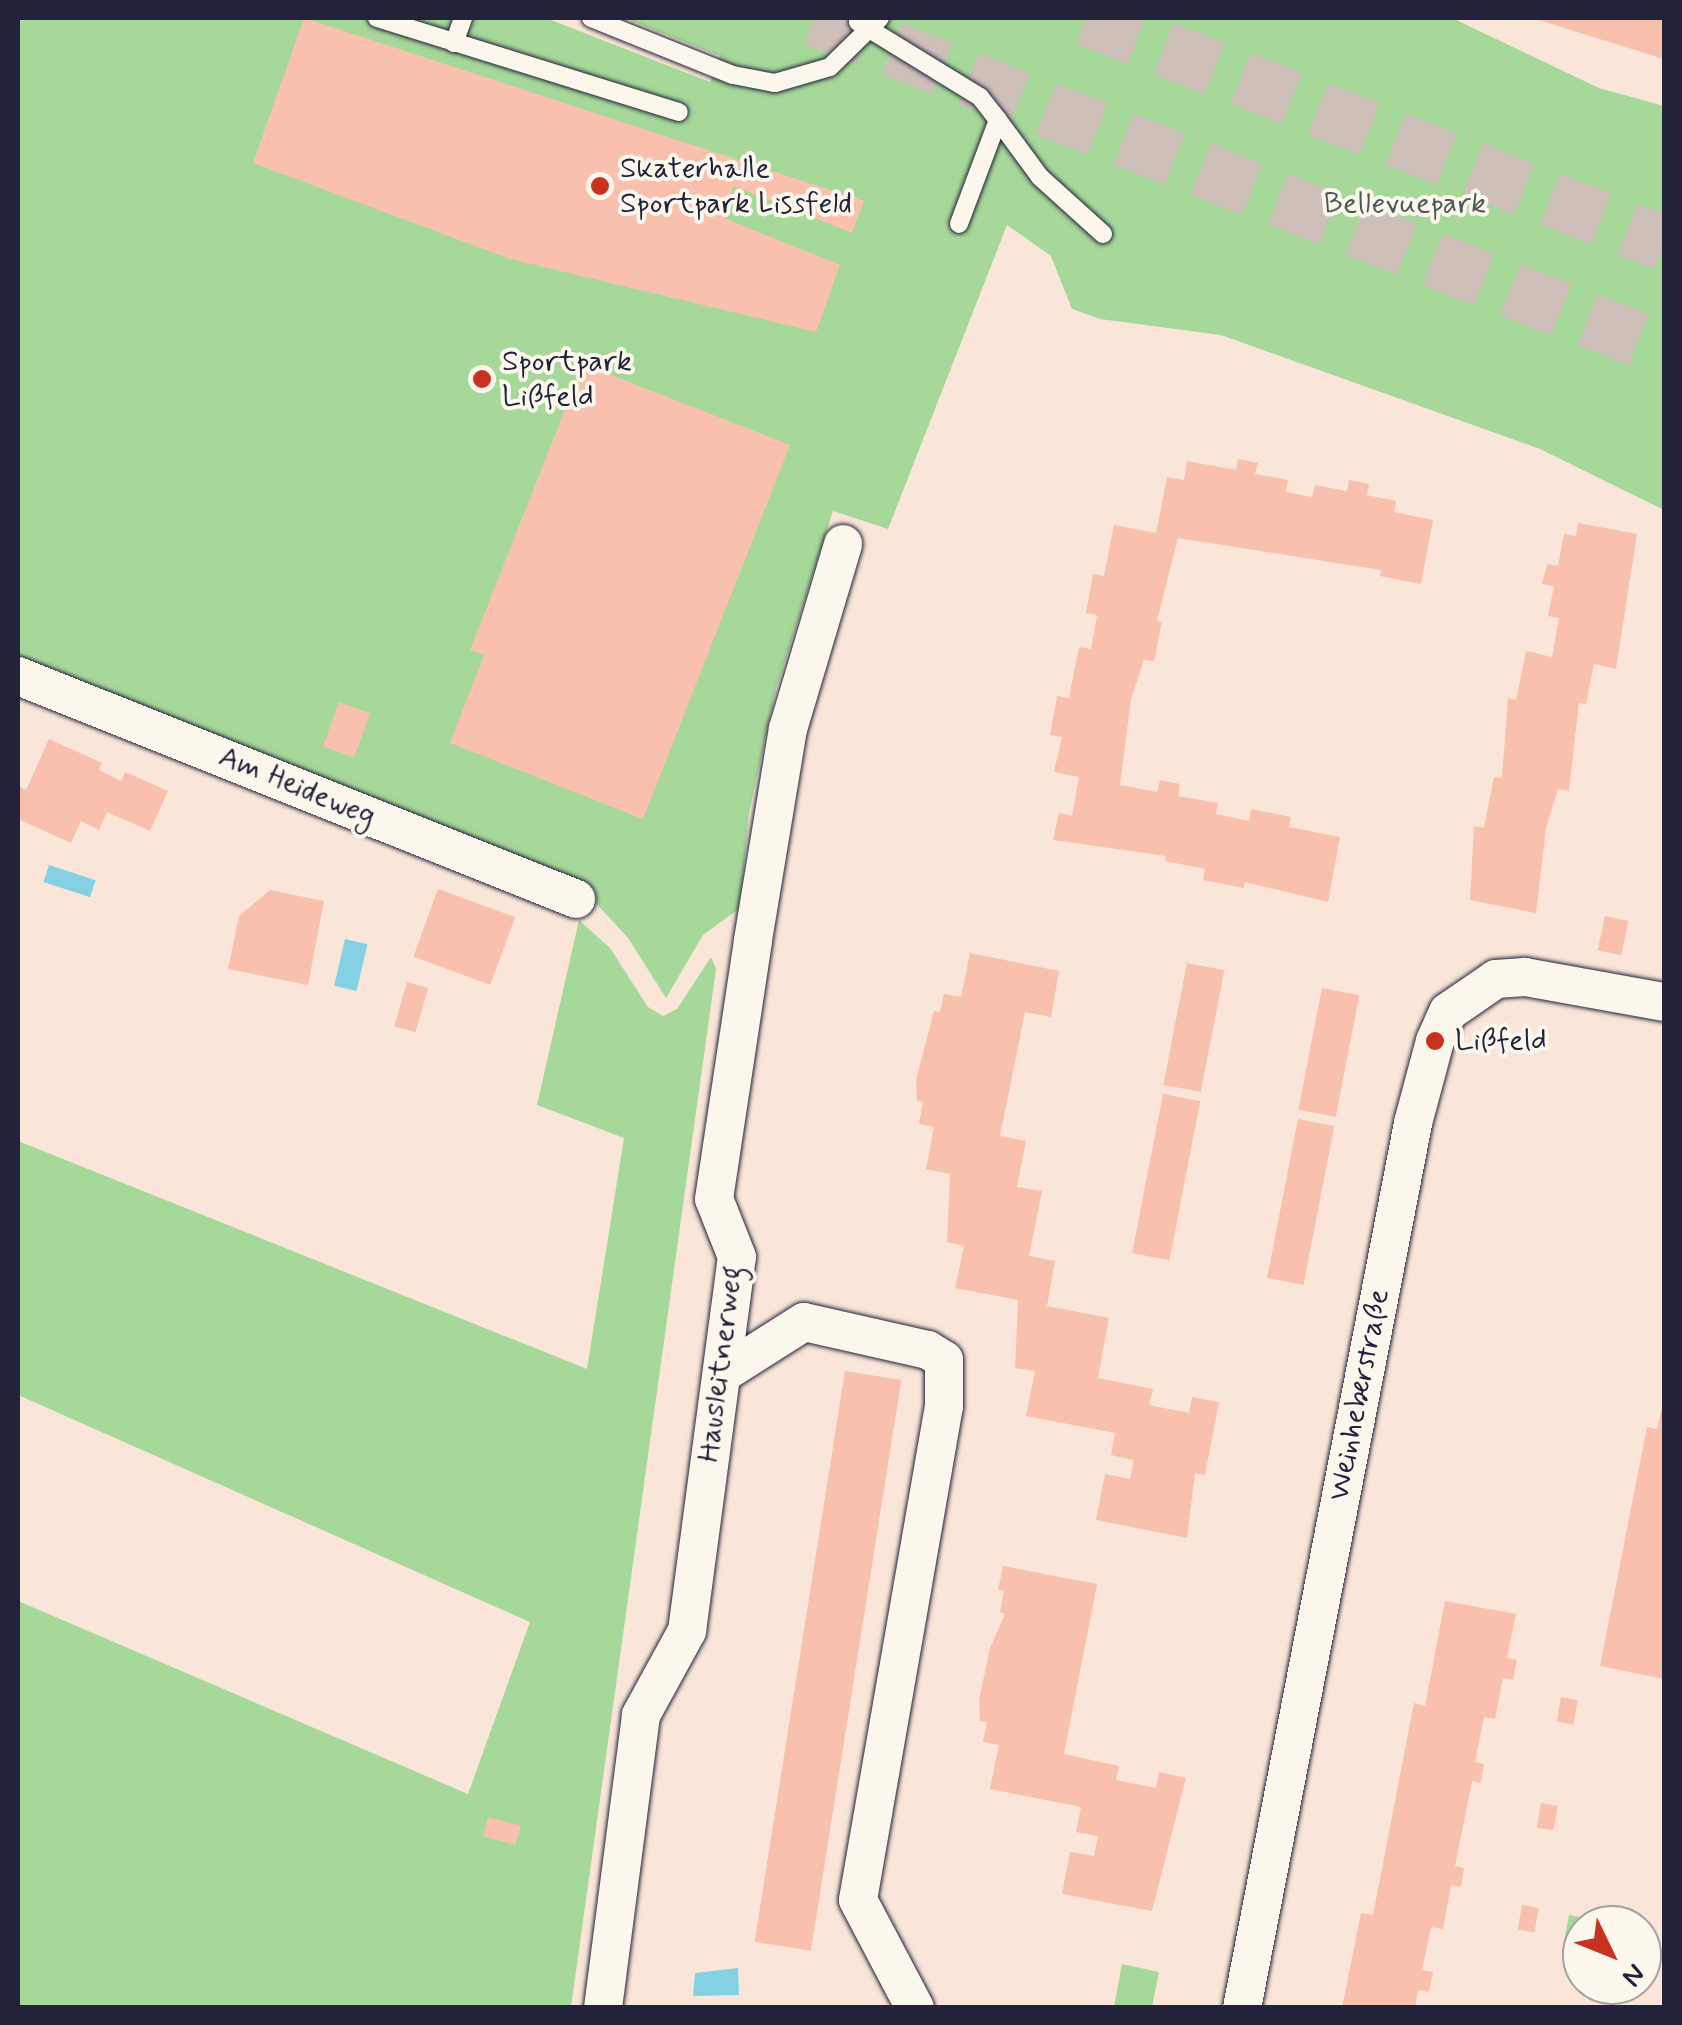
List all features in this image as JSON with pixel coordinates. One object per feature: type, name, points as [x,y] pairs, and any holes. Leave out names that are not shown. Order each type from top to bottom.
[{"type":"street","name":"Hausleitnerweg","points":[[603,2008],[641,1716],[687,1631],[738,1257],[714,1199],[788,730],[843,544]]},
{"type":"street","name":"Am Heideweg","points":[[18,676],[576,899]]},
{"type":"street","name":"Weinheberstraße","points":[[1242,2008],[1409,1142],[1435,1041],[1448,1012],[1496,979],[1524,977],[1664,1002]]},
{"type":"street","points":[[722,1374],[804,1322],[936,1352],[948,1374],[858,1900],[915,2008]]},
{"type":"lane","points":[[378,18],[679,112]]},
{"type":"lane","points":[[454,42],[463,18]]},
{"type":"lane","points":[[591,18],[733,75],[775,83],[830,67],[870,23],[980,97],[1040,178],[1104,234]]},
{"type":"lane","points":[[959,224],[998,120]]},
{"type":"green space","name":"Sportpark Lißfeld","points":[[18,18],[546,18],[710,82],[720,56],[624,18],[1452,18],[1599,88],[1664,106],[1664,510],[1540,449],[1221,335],[1100,319],[1072,309],[1051,256],[1007,225],[888,529],[833,511],[776,689],[749,813],[740,908],[703,935],[666,998],[628,938],[582,888],[18,662]]},
{"type":"green space","points":[[579,920],[610,948],[648,1007],[663,1016],[677,1009],[711,957],[716,969],[571,2007],[18,2007],[18,1601],[468,1794],[530,1622],[18,1395],[18,1141],[587,1369],[624,1138],[537,1105]]},
{"type":"green space","points":[[1122,1964],[1159,1972],[1152,2007],[1114,2007]]},
{"type":"water","points":[[49,865],[96,880],[90,897],[43,882]]},
{"type":"water","points":[[345,939],[367,944],[357,991],[334,986]]},
{"type":"water","points":[[738,1968],[739,1995],[693,1996],[695,1973]]},
{"type":"building","points":[[304,18],[864,201],[852,233],[733,186],[724,218],[840,265],[816,332],[510,259],[253,163]]},
{"type":"building","points":[[1532,18],[1664,18],[1664,59]]},
{"type":"building","points":[[583,364],[790,445],[643,819],[450,743],[484,655],[470,650]]},
{"type":"building","points":[[1238,459],[1258,463],[1255,474],[1288,480],[1286,492],[1312,497],[1315,485],[1347,491],[1349,480],[1369,484],[1367,495],[1396,501],[1394,512],[1433,520],[1421,584],[1380,576],[1381,570],[1178,538],[1157,621],[1162,622],[1154,661],[1144,660],[1131,699],[1120,785],[1157,792],[1160,780],[1180,784],[1178,796],[1218,803],[1216,814],[1249,821],[1251,809],[1291,817],[1289,827],[1340,837],[1328,902],[1245,882],[1244,888],[1203,880],[1205,869],[1165,861],[1166,856],[1053,840],[1059,813],[1072,816],[1079,777],[1054,772],[1062,737],[1050,735],[1057,696],[1069,698],[1079,647],[1091,649],[1097,615],[1086,613],[1093,574],[1104,576],[1114,525],[1156,533],[1167,477],[1184,480],[1187,461],[1236,470]]},
{"type":"building","points":[[1578,523],[1637,534],[1616,669],[1594,664],[1586,704],[1579,703],[1569,791],[1558,789],[1546,828],[1536,913],[1470,900],[1474,826],[1484,828],[1494,777],[1502,778],[1508,698],[1516,700],[1526,651],[1552,657],[1559,618],[1548,616],[1554,586],[1542,584],[1547,564],[1558,566],[1564,534],[1576,536]]},
{"type":"building","points":[[339,702],[370,713],[354,757],[323,746]]},
{"type":"building","points":[[49,739],[102,763],[99,770],[121,781],[125,772],[168,791],[150,831],[107,812],[99,830],[81,821],[71,843],[18,819],[18,786],[26,790]]},
{"type":"building","points":[[438,889],[515,917],[490,985],[413,957]]},
{"type":"building","points":[[270,890],[324,901],[308,985],[228,969],[239,916]]},
{"type":"building","points":[[1605,916],[1628,921],[1621,955],[1598,950]]},
{"type":"building","points":[[970,953],[1059,971],[1051,1017],[1025,1012],[1000,1136],[1026,1141],[1017,1187],[1042,1191],[1029,1256],[1055,1261],[1047,1306],[1109,1318],[1098,1378],[1153,1389],[1149,1405],[1189,1413],[1192,1397],[1219,1402],[1205,1475],[1195,1473],[1187,1538],[1096,1520],[1105,1474],[1130,1479],[1134,1460],[1111,1455],[1115,1433],[1026,1416],[1035,1371],[1015,1368],[1018,1300],[955,1288],[964,1246],[947,1242],[950,1174],[926,1169],[934,1127],[919,1124],[923,1102],[917,1101],[916,1080],[934,1011],[940,1012],[944,994],[961,997]]},
{"type":"building","points":[[1187,963],[1224,970],[1201,1092],[1163,1085]]},
{"type":"building","points":[[407,982],[428,988],[415,1032],[394,1026]]},
{"type":"building","points":[[1322,988],[1359,995],[1336,1117],[1298,1110]]},
{"type":"building","points":[[1163,1094],[1200,1101],[1169,1260],[1132,1253]]},
{"type":"building","points":[[1298,1119],[1334,1126],[1303,1285],[1267,1278]]},
{"type":"building","points":[[845,1371],[901,1380],[811,1951],[755,1942]]},
{"type":"building","points":[[1664,1399],[1664,1679],[1600,1666],[1647,1427],[1657,1429]]},
{"type":"building","points":[[1003,1566],[1097,1584],[1064,1754],[1119,1766],[1116,1780],[1156,1788],[1159,1772],[1186,1778],[1152,1911],[1062,1894],[1070,1852],[1094,1856],[1098,1836],[1076,1832],[1081,1807],[990,1789],[999,1745],[983,1742],[987,1722],[980,1721],[979,1700],[990,1648],[1005,1614],[1000,1612],[1004,1591],[998,1590]]},
{"type":"building","points":[[1445,1601],[1516,1614],[1507,1658],[1517,1660],[1513,1680],[1503,1678],[1495,1719],[1484,1717],[1475,1762],[1484,1764],[1481,1783],[1472,1781],[1455,1866],[1464,1868],[1461,1887],[1451,1885],[1443,1929],[1431,1927],[1422,1970],[1433,1972],[1429,1992],[1418,1990],[1415,2008],[1342,2008],[1361,1913],[1373,1915],[1414,1703],[1425,1706]]},
{"type":"building","points":[[1561,1697],[1578,1700],[1573,1725],[1557,1722]]},
{"type":"building","points":[[1541,1803],[1558,1806],[1553,1831],[1537,1828]]},
{"type":"building","points":[[488,1817],[521,1826],[516,1845],[483,1836]]},
{"type":"building","points":[[1522,1905],[1539,1908],[1534,1933],[1518,1930]]},
{"type":"tunnel","points":[[814,18],[1664,349]]},
{"type":"tunnel","points":[[1086,18],[1664,243]]},
{"type":"place","name":"Skaterhalle Sportpark Lissfeld","points":[[600,186]]},
{"type":"place","name":"Sportpark Lißfeld","points":[[482,379]]},
{"type":"place","name":"Lißfeld","points":[[1435,1041]]},
{"type":"park label","name":"Bellevuepark","points":[[1405,204]]}]
